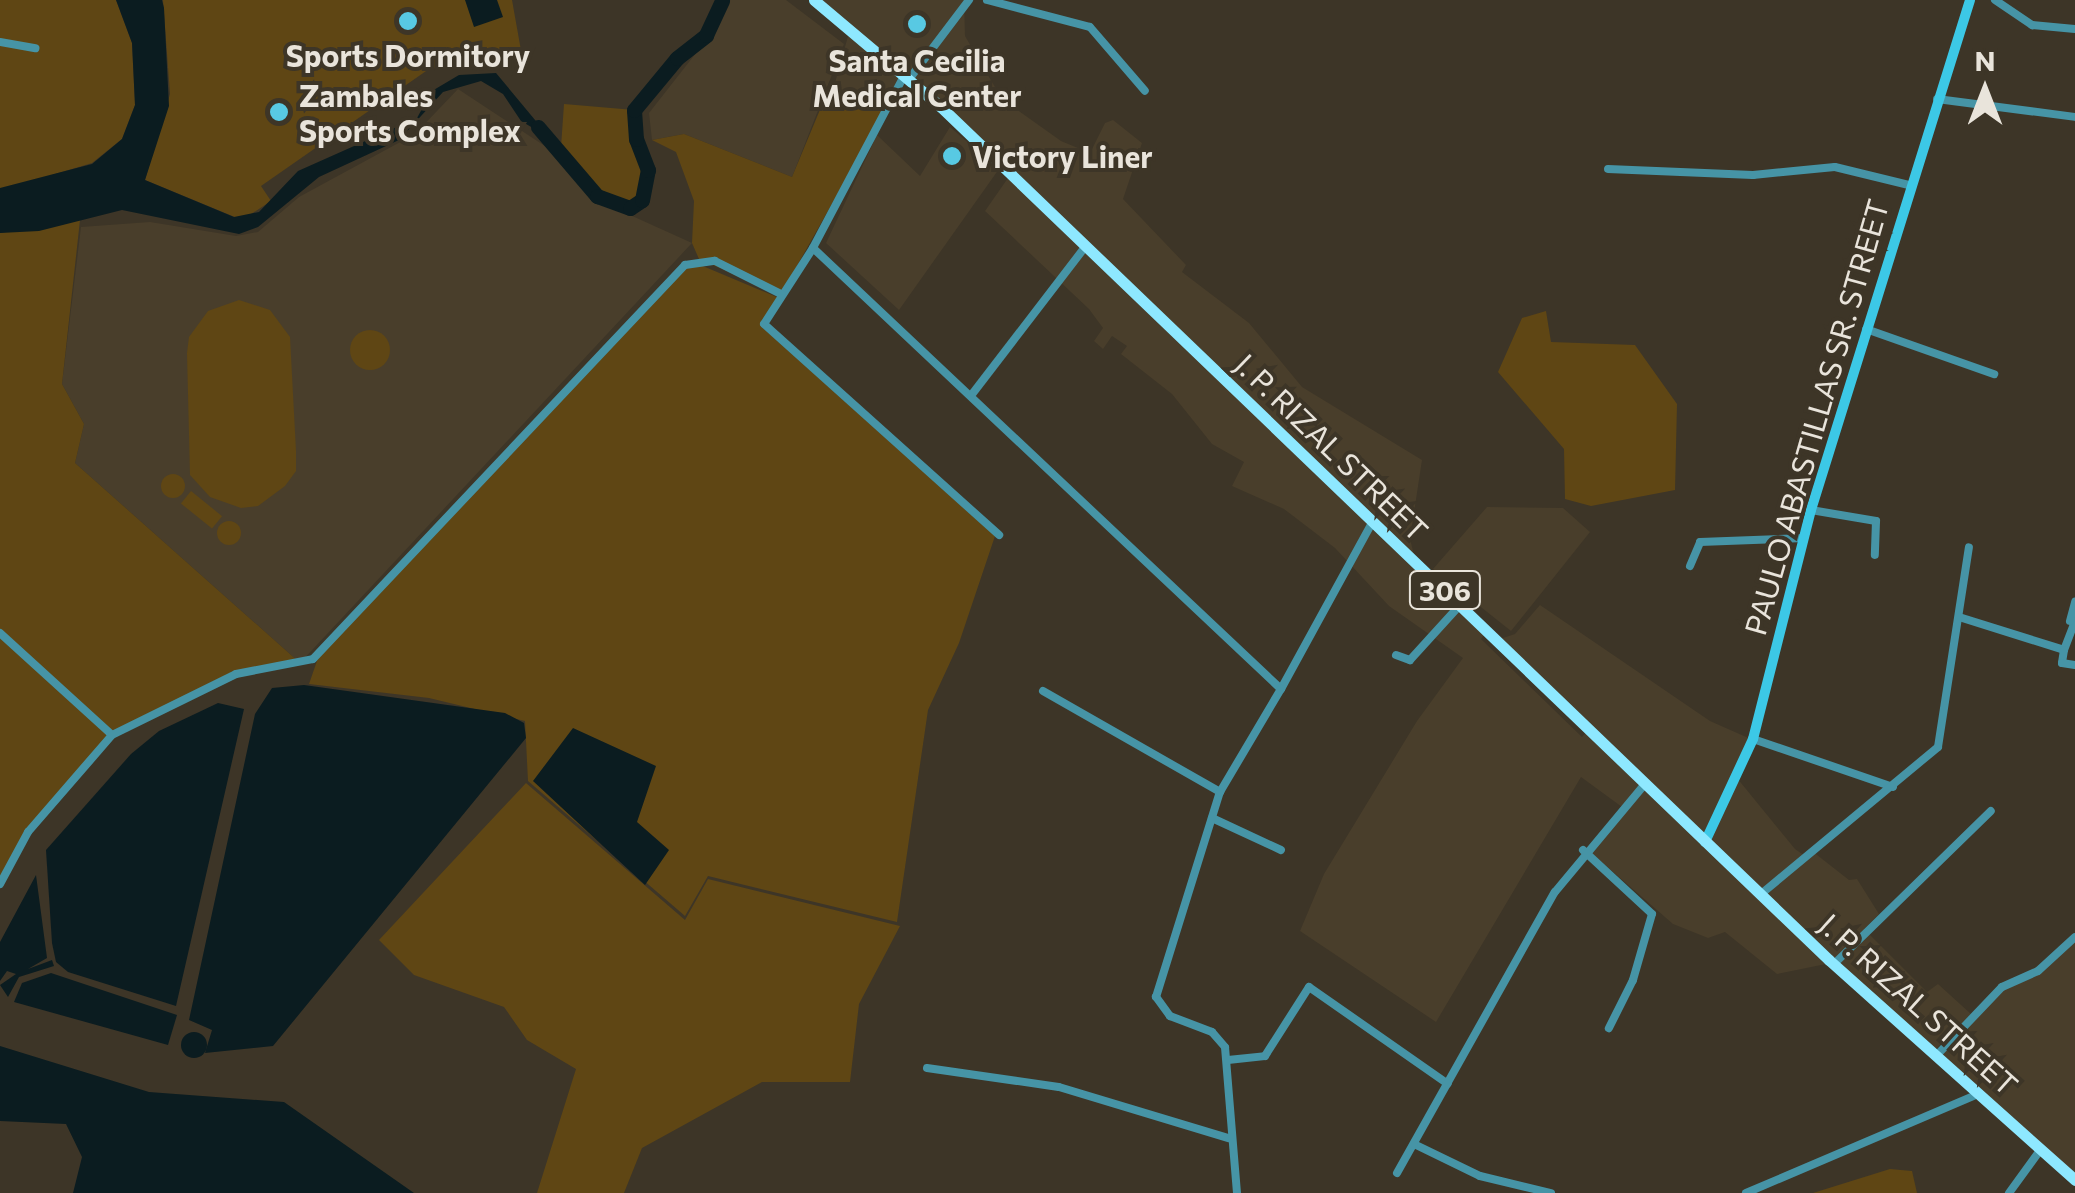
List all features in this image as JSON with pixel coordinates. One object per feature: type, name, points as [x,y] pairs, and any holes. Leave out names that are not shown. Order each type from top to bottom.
[{"type":"main road","name":"J. P. RIZAL STREET","points":[[814,0],[907,76],[1834,964],[2075,1180]]},
{"type":"main road","name":"PAULO ABASTILLAS SR. STREET","points":[[1705,842],[1754,739],[1811,510],[1968,1]]},
{"type":"street","points":[[969,0],[907,76],[813,248],[764,324],[999,535]]},
{"type":"street","points":[[987,0],[1090,26],[1145,91]]},
{"type":"street","points":[[1995,0],[2032,25],[2075,30]]},
{"type":"street","points":[[0,42],[34,48]]},
{"type":"street","points":[[1937,99],[2075,116]]},
{"type":"street","points":[[1608,169],[1754,176],[1835,167],[1909,185]]},
{"type":"street","points":[[973,393],[1086,245]]},
{"type":"street","points":[[813,248],[973,393],[1281,689]]},
{"type":"street","points":[[0,884],[28,832],[112,735],[236,674],[313,658],[685,265],[714,261],[781,294]]},
{"type":"street","points":[[1866,329],[1994,374]]},
{"type":"street","points":[[1811,510],[1876,521],[1876,555]]},
{"type":"street","points":[[1237,1193],[1228,1138],[1228,1060],[1212,1032],[1170,1016],[1156,997],[1220,792],[1372,521]]},
{"type":"street","points":[[1690,566],[1700,542],[1804,538]]},
{"type":"street","points":[[1761,894],[1938,746],[1969,547]]},
{"type":"street","points":[[2075,602],[2062,664],[2075,665]]},
{"type":"street","points":[[1396,655],[1410,660],[1460,604]]},
{"type":"street","points":[[1959,617],[2064,650]]},
{"type":"street","points":[[0,632],[112,735]]},
{"type":"street","points":[[1043,691],[1220,792]]},
{"type":"street","points":[[1754,739],[1893,787]]},
{"type":"street","points":[[1397,1173],[1584,850],[1645,784]]},
{"type":"street","points":[[1834,964],[1991,811]]},
{"type":"street","points":[[1212,818],[1281,850]]},
{"type":"street","points":[[1584,850],[1652,914],[1633,980],[1608,1028]]},
{"type":"street","points":[[1936,1056],[2002,987],[2038,971],[2075,937]]},
{"type":"street","points":[[1228,1060],[1266,1056],[1310,987],[1448,1084]]},
{"type":"street","points":[[927,1068],[1060,1087],[1228,1138]]},
{"type":"street","points":[[1746,1193],[1980,1093]]},
{"type":"street","points":[[1414,1144],[1480,1176],[1551,1193]]},
{"type":"street","points":[[2008,1193],[2041,1149]]},
{"type":"shaded area","points":[[0,0],[116,0],[132,43],[135,105],[122,139],[92,163],[9,188],[0,188]]},
{"type":"shaded area","points":[[116,0],[162,0],[164,8],[169,106],[145,180],[234,217],[259,212],[298,171],[417,118],[432,91],[459,75],[496,73],[550,138],[521,121],[503,94],[481,81],[443,92],[399,140],[319,177],[258,227],[239,234],[122,210],[39,231],[0,233],[0,188],[92,164],[122,139],[135,105],[132,43]]},
{"type":"shaded area","name":"Zambales Sports Complex","points":[[163,0],[512,0],[522,56],[429,69],[261,186],[271,201],[242,220],[145,180],[170,94]]},
{"type":"shaded area","points":[[465,0],[497,0],[503,17],[474,27]]},
{"type":"shaded area","points":[[721,0],[786,0],[844,44],[792,177],[684,134],[652,140],[649,113],[718,25]]},
{"type":"shaded area","points":[[813,0],[964,0],[965,36],[1002,99],[1061,141],[1090,153],[1105,123],[1113,120],[1142,143],[1123,199],[1186,265],[1182,272],[1249,323],[1302,387],[1422,460],[1410,539],[1416,563],[1487,631],[1481,639],[1582,737],[1588,730],[1497,640],[1515,634],[1540,605],[1710,721],[1753,740],[1737,778],[1795,849],[1805,856],[1812,851],[1849,880],[1857,879],[1879,914],[1864,929],[1927,992],[1938,984],[1971,1014],[1933,1052],[1646,784],[1622,807],[1581,777],[1436,1022],[1300,931],[1324,874],[1417,721],[1463,658],[1389,606],[1335,548],[1284,509],[1232,486],[1244,462],[1212,444],[1172,394],[1121,354],[1127,346],[1112,336],[1103,349],[1094,341],[1103,328],[1089,309],[985,211],[1008,178],[904,73],[888,111],[833,90],[850,29]]},
{"type":"shaded area","points":[[829,88],[885,110],[781,294],[699,259],[692,243],[694,201],[676,152],[652,140],[684,134],[792,177]]},
{"type":"shaded area","points":[[458,89],[560,156],[588,196],[692,243],[300,663],[75,463],[84,424],[62,384],[81,227],[150,222],[236,236],[258,232],[299,197],[415,134]]},
{"type":"shaded area","points":[[564,104],[634,110],[636,139],[648,170],[642,200],[630,208],[614,205],[584,186],[561,147]]},
{"type":"shaded area","points":[[950,127],[999,169],[899,310],[826,243],[877,135],[920,176]]},
{"type":"shaded area","points":[[80,220],[62,384],[84,424],[75,463],[300,663],[236,674],[112,735],[28,832],[0,884],[0,233]]},
{"type":"shaded area","points":[[698,264],[779,298],[763,328],[995,536],[959,643],[928,710],[897,922],[708,876],[685,916],[528,781],[525,721],[429,698],[309,684],[318,658],[684,269]]},
{"type":"shaded area","points":[[239,300],[270,310],[290,337],[296,451],[296,471],[285,486],[258,506],[241,508],[210,497],[190,475],[187,353],[189,337],[208,311]]},
{"type":"shaded area","points":[[1546,311],[1551,342],[1635,345],[1677,404],[1675,490],[1591,506],[1565,499],[1564,449],[1498,372],[1522,318]]},
{"type":"shaded area","points":[[370,330],[384,336],[390,350],[384,364],[370,370],[356,364],[350,350],[356,336]]},
{"type":"shaded area","points":[[173,474],[182,477],[182,495],[173,498],[164,495],[161,486],[164,477]]},
{"type":"shaded area","points":[[191,491],[222,516],[212,529],[181,503]]},
{"type":"shaded area","points":[[1487,507],[1563,508],[1590,532],[1511,631],[1433,569]]},
{"type":"shaded area","points":[[229,521],[238,524],[238,542],[229,545],[220,542],[217,533],[220,524]]},
{"type":"shaded area","points":[[304,685],[505,713],[524,723],[526,738],[273,1046],[205,1053],[212,1030],[189,1020],[255,714],[272,688]]},
{"type":"shaded area","points":[[218,703],[244,709],[176,1006],[68,972],[56,962],[52,943],[46,850],[131,754],[159,731]]},
{"type":"shaded area","points":[[573,728],[656,766],[637,822],[669,850],[645,885],[533,781]]},
{"type":"shaded area","points":[[526,783],[685,920],[708,879],[900,926],[859,1004],[850,1082],[762,1082],[642,1148],[624,1193],[537,1193],[576,1069],[527,1040],[504,1007],[414,975],[379,940]]},
{"type":"shaded area","points":[[1647,788],[1826,964],[1777,974],[1725,932],[1708,938],[1673,924],[1589,851]]},
{"type":"shaded area","points":[[36,875],[47,958],[28,969],[52,960],[54,966],[19,977],[8,997],[0,985],[16,974],[7,971],[0,981],[0,942]]},
{"type":"shaded area","points":[[2075,940],[2075,1176],[1940,1055],[2004,989]]},
{"type":"shaded area","points":[[51,973],[177,1015],[168,1045],[14,1002],[22,983]]},
{"type":"shaded area","points":[[194,1032],[203,1036],[207,1045],[203,1054],[194,1058],[185,1054],[181,1045],[185,1036]]},
{"type":"shaded area","points":[[0,1046],[149,1092],[284,1102],[414,1193],[73,1193],[82,1157],[66,1124],[0,1121]]},
{"type":"shaded area","points":[[1890,1169],[1912,1171],[1917,1193],[1813,1193]]},
{"type":"waterway","points":[[538,127],[597,196],[630,208],[642,200],[648,170],[636,139],[634,110],[677,58],[706,35],[722,0]]},
{"type":"place","name":"Sports Dormitory","points":[[408,21]]},
{"type":"place","name":"Santa Cecilia Medical Center","points":[[917,24]]},
{"type":"place","name":"Zambales Sports Complex","points":[[279,112]]},
{"type":"place","name":"Victory Liner","points":[[952,156]]}]
